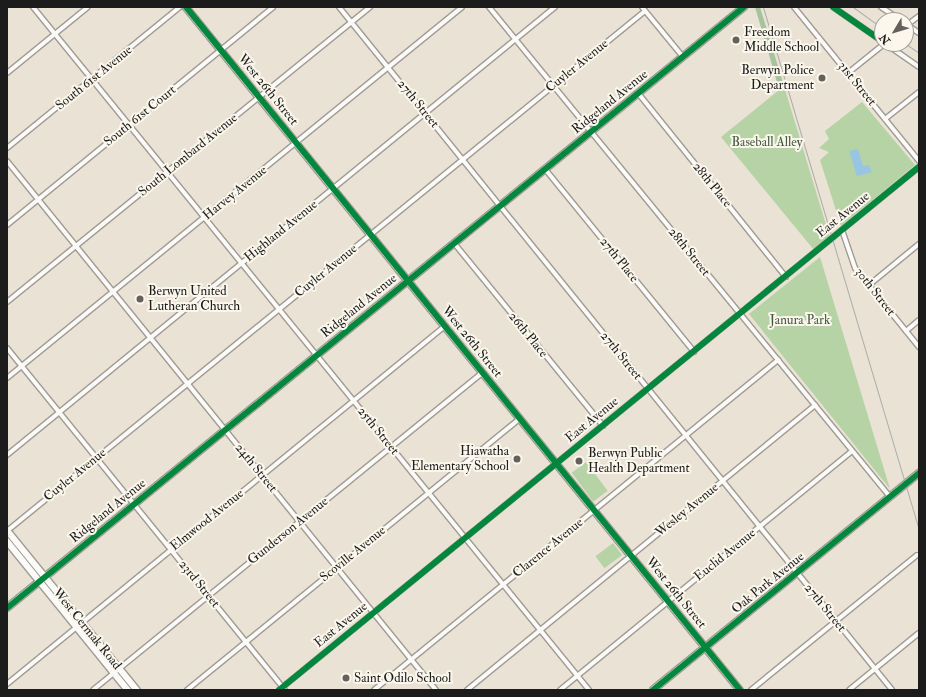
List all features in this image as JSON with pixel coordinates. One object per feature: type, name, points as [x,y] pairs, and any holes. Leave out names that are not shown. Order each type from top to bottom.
[{"type":"street","name":"25th Street","points":[[33,7],[589,690]]},
{"type":"street","points":[[7,73],[88,7]]},
{"type":"street","name":"South 61st Avenue","points":[[7,148],[180,7]]},
{"type":"street","name":"West 26th Street","points":[[186,7],[740,690]]},
{"type":"street","name":"South 61st Court","points":[[7,225],[273,7]]},
{"type":"street","name":"27th Street","points":[[339,7],[892,690]]},
{"type":"street","name":"South Lombard Avenue","points":[[7,302],[370,7]]},
{"type":"street","name":"Harvey Avenue","points":[[7,378],[462,7]]},
{"type":"street","name":"28th Street","points":[[489,7],[890,497]]},
{"type":"street","name":"Highland Avenue","points":[[7,455],[556,7]]},
{"type":"street","name":"Ridgeland Avenue","points":[[7,608],[744,7]]},
{"type":"street","name":"31st Street","points":[[794,7],[919,161]]},
{"type":"street","points":[[834,7],[874,35]]},
{"type":"street","points":[[644,9],[683,57]]},
{"type":"street","name":"Cuyler Avenue","points":[[7,530],[554,86],[644,9]]},
{"type":"street","points":[[848,73],[875,52]]},
{"type":"street","points":[[897,52],[919,67]]},
{"type":"street","points":[[885,119],[919,92]]},
{"type":"street","name":"28th Place","points":[[638,93],[786,277]]},
{"type":"street","name":"24th Street","points":[[7,160],[436,690]]},
{"type":"street","name":"East Avenue","points":[[282,689],[919,167]]},
{"type":"street","name":"27th Place","points":[[545,169],[694,352]]},
{"type":"street","name":"30th Street","points":[[842,230],[855,268],[919,347]]},
{"type":"street","name":"26th Place","points":[[454,243],[603,426]]},
{"type":"street","points":[[869,285],[919,244]]},
{"type":"street","points":[[906,331],[919,320]]},
{"type":"street","name":"Elmwood Avenue","points":[[7,684],[445,326]]},
{"type":"street","name":"23rd Street","points":[[7,348],[209,596],[282,689]]},
{"type":"street","name":"Clarence Avenue","points":[[374,690],[778,360]]},
{"type":"street","name":"Gunderson Avenue","points":[[93,690],[482,372]]},
{"type":"street","name":"Wesley Avenue","points":[[467,690],[815,405]]},
{"type":"street","name":"Scoville Avenue","points":[[187,690],[520,418]]},
{"type":"street","name":"Euclid Avenue","points":[[560,690],[852,451]]},
{"type":"street","name":"Oak Park Avenue","points":[[653,690],[896,492],[908,484],[919,473]]},
{"type":"street","name":"West Cermak Road","points":[[7,530],[137,690]]},
{"type":"street","name":"West Cermak Road","points":[[7,542],[128,690]]},
{"type":"street","points":[[751,690],[917,555]]},
{"type":"street","points":[[849,690],[919,633]]},
{"type":"green space","points":[[755,7],[760,7],[784,86],[779,89]]},
{"type":"green space","name":"Baseball Alley","points":[[784,86],[830,238],[814,250],[721,137]]},
{"type":"green space","points":[[862,102],[915,165],[841,226],[820,160],[829,152],[819,148],[829,139],[825,131]]},
{"type":"green space","name":"Janura Park","points":[[820,257],[890,489],[749,314]]},
{"type":"green space","points":[[586,462],[608,491],[593,502],[572,473]]},
{"type":"green space","points":[[613,543],[622,555],[604,568],[595,556]]},
{"type":"water","points":[[858,149],[863,166],[869,165],[872,172],[857,176],[849,151]]},
{"type":"railway","points":[[763,7],[919,530]]},
{"type":"railway","points":[[853,7],[874,22]]},
{"type":"railway","points":[[914,50],[919,53]]},
{"type":"cycle path","points":[[186,7],[740,690]]},
{"type":"cycle path","points":[[7,608],[744,7]]},
{"type":"cycle path","points":[[833,7],[874,35]]},
{"type":"cycle path","points":[[279,690],[919,167]]},
{"type":"cycle path","points":[[653,690],[919,473]]},
{"type":"place","name":"Freedom Middle School","points":[[736,40]]},
{"type":"place","name":"Berwyn Police Department","points":[[822,78]]},
{"type":"place","name":"Berwyn United Lutheran Church","points":[[140,299]]},
{"type":"place","name":"Hiawatha Elementary School","points":[[517,459]]},
{"type":"place","name":"Berwyn Public Health Department","points":[[579,461]]},
{"type":"place","name":"Saint Odilo School","points":[[346,678]]}]
